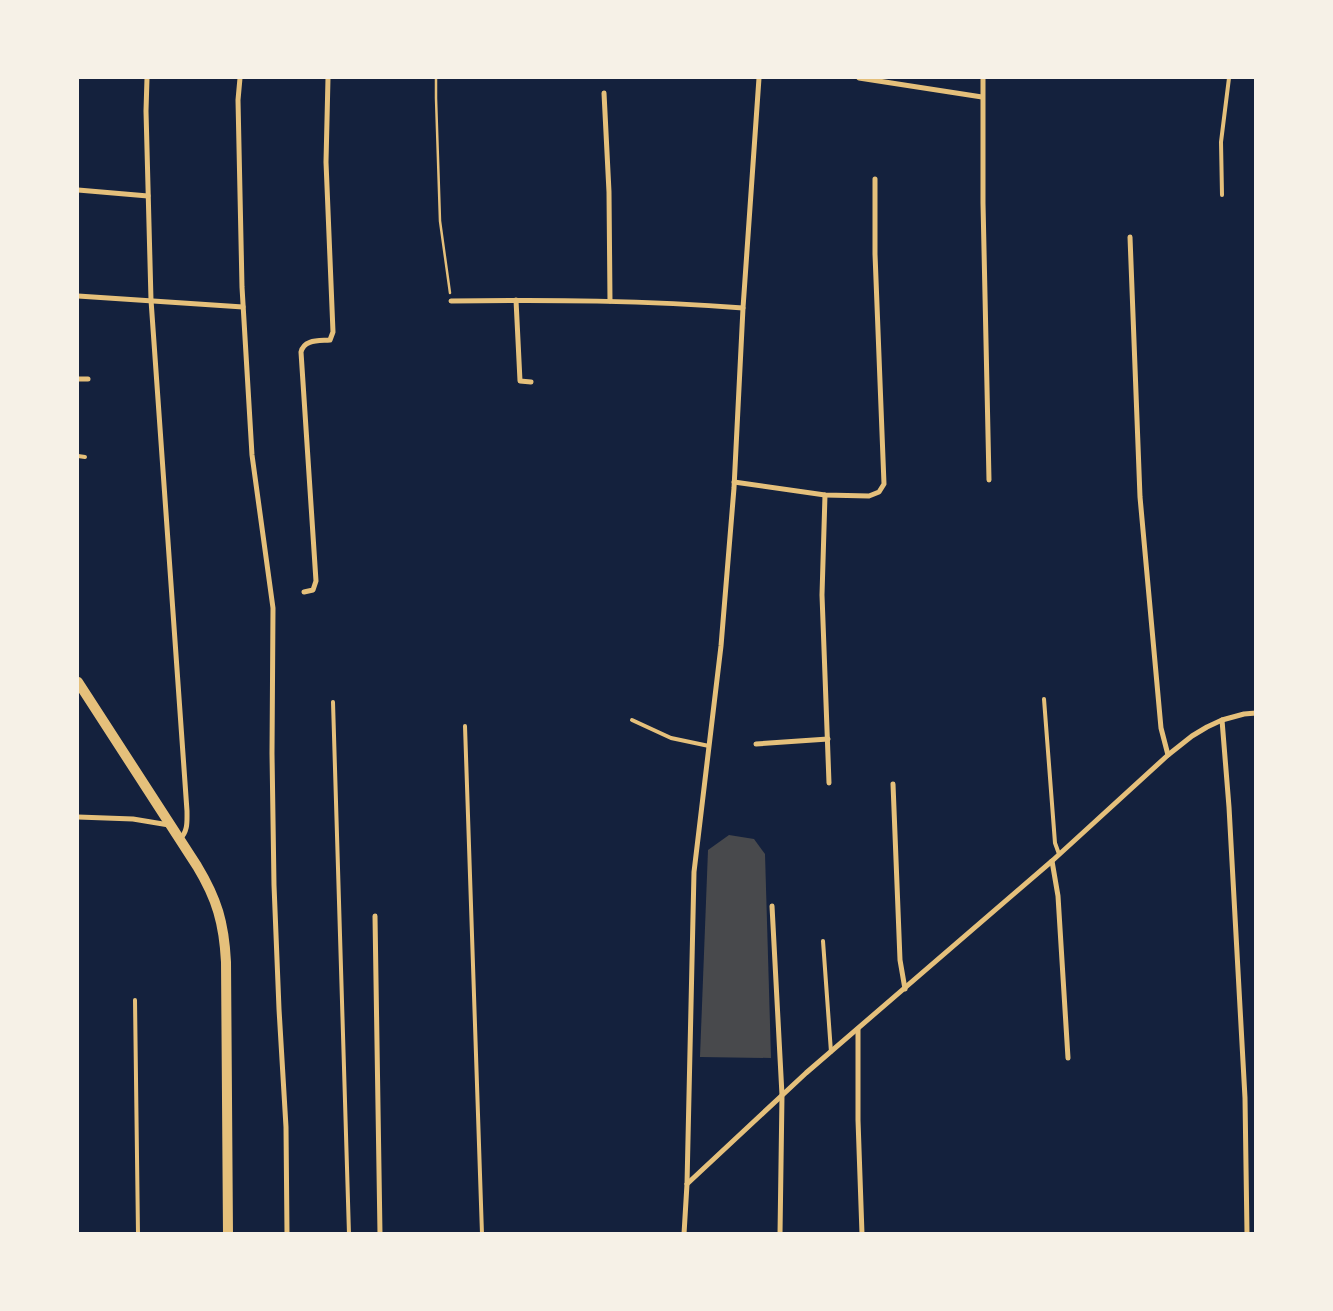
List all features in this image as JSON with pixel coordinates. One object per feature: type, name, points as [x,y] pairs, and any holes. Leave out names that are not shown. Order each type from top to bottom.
[{"type":"main road","points":[[78,682],[180,839],[210,888],[217,906],[223,929],[226,962],[228,1234]]},
{"type":"street","points":[[147,78],[146,112],[151,300],[187,811],[187,827],[180,839]]},
{"type":"street","points":[[240,78],[238,100],[243,307],[252,455],[273,608],[274,885],[286,1127],[287,1234]]},
{"type":"street","points":[[304,592],[313,590],[316,581],[301,352],[302,347],[308,342],[330,340],[334,332],[326,162],[328,78]]},
{"type":"street","points":[[684,1234],[687,1184],[694,872],[721,646],[734,482],[743,308],[759,78]]},
{"type":"street","points":[[859,78],[982,97]]},
{"type":"street","points":[[983,78],[989,480]]},
{"type":"street","points":[[604,93],[609,192],[610,300]]},
{"type":"street","points":[[734,482],[825,495],[869,496],[879,492],[884,484],[875,254],[875,179]]},
{"type":"street","points":[[78,190],[148,196]]},
{"type":"street","points":[[1130,238],[1140,497],[1161,728],[1168,755]]},
{"type":"street","points":[[78,296],[243,307]]},
{"type":"street","points":[[516,300],[520,381],[531,382]]},
{"type":"street","points":[[451,301],[610,300],[743,308]]},
{"type":"street","points":[[78,379],[88,380]]},
{"type":"street","points":[[825,495],[822,595],[829,783]]},
{"type":"street","points":[[687,1184],[831,1052],[1052,861],[1168,755],[1192,736],[1222,720],[1256,713]]},
{"type":"street","points":[[1222,720],[1229,807],[1245,1098],[1247,1234]]},
{"type":"street","points":[[756,744],[828,739]]},
{"type":"street","points":[[893,784],[900,960],[905,989]]},
{"type":"street","points":[[78,817],[133,819],[171,825]]},
{"type":"street","points":[[1052,861],[1058,896],[1068,1058]]},
{"type":"street","points":[[772,906],[782,1096],[780,1234]]},
{"type":"street","points":[[375,916],[380,1234]]},
{"type":"street","points":[[858,1029],[858,1120],[862,1234]]},
{"type":"lane","points":[[1222,195],[1221,142],[1229,78]]},
{"type":"lane","points":[[78,456],[85,457]]},
{"type":"lane","points":[[1044,699],[1054,844],[1059,854]]},
{"type":"lane","points":[[334,702],[349,1234]]},
{"type":"lane","points":[[632,720],[671,738],[708,746]]},
{"type":"lane","points":[[465,726],[482,1234]]},
{"type":"lane","points":[[823,941],[831,1052]]},
{"type":"lane","points":[[135,1000],[138,1234]]},
{"type":"path","points":[[436,78],[440,221],[451,301]]},
{"type":"building","points":[[729,835],[754,839],[765,854],[771,1058],[700,1057],[708,850]]}]
